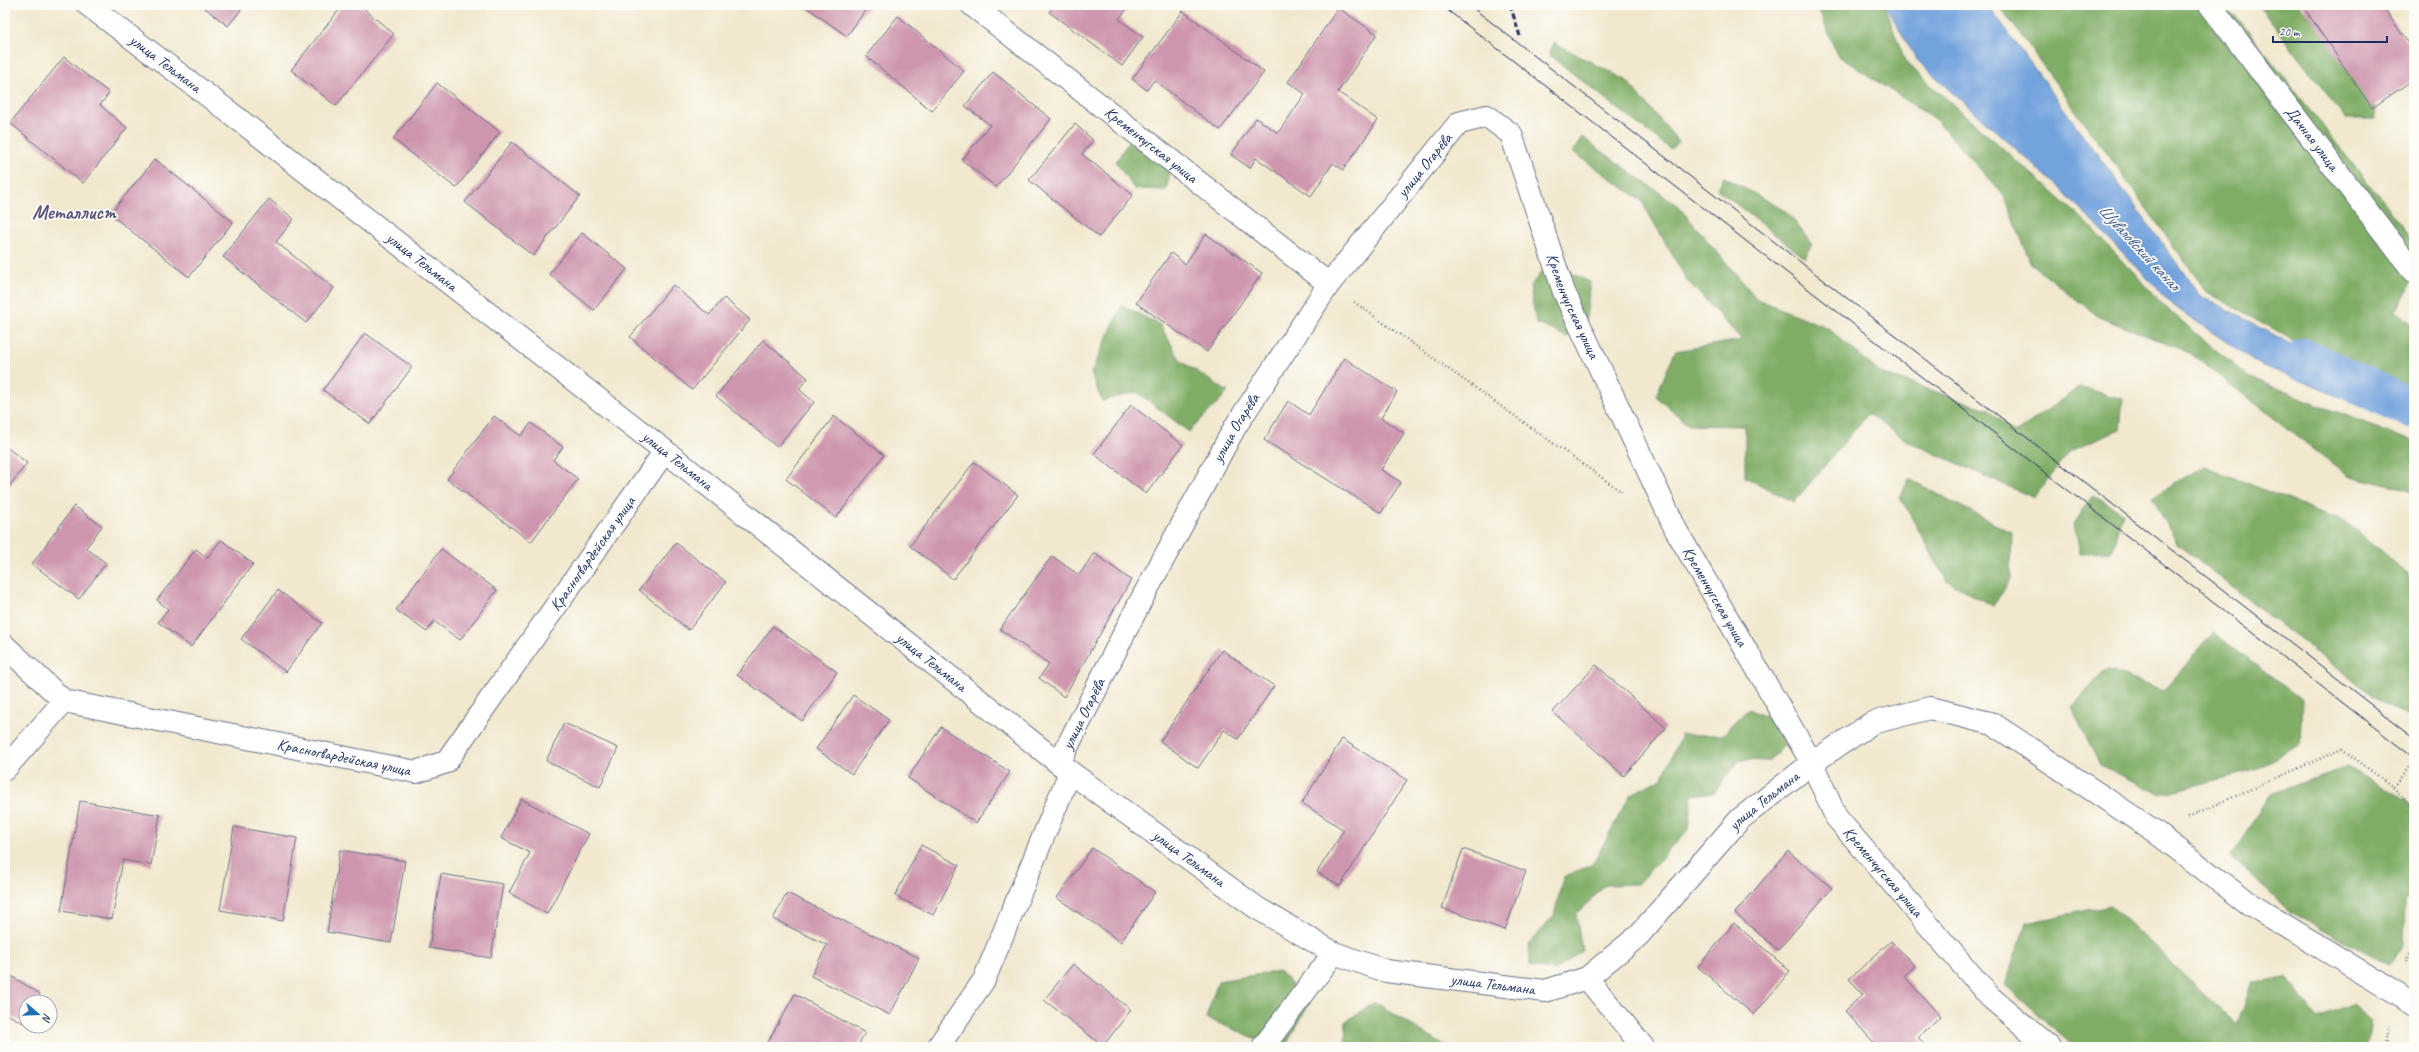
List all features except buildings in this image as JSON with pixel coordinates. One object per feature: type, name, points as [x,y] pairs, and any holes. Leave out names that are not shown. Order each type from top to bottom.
[{"type":"street","name":"улица Тельмана","points":[[88,5],[224,108],[665,451],[1064,768],[1257,908],[1334,953],[1386,971],[1544,991],[1587,978],[1638,936],[1740,819],[1812,762],[1872,723],[1930,708],[1993,724],[2154,831],[2248,903],[2414,1004]]},
{"type":"street","name":"Кременчугская улица","points":[[972,5],[1329,284]]},
{"type":"street","name":"Дачная улица","points":[[2210,5],[2414,272]]},
{"type":"street","name":"Кременчугская улица","points":[[1459,123],[1486,116],[1511,134],[1564,292],[1676,530],[1812,762],[1836,817],[1990,997],[2049,1047]]},
{"type":"street","name":"улица Огарёва","points":[[938,1047],[984,980],[1064,768],[1138,604],[1235,427],[1329,284],[1459,123]]},
{"type":"street","name":"Красногвардейская улица","points":[[64,701],[416,772],[446,762],[665,451]]},
{"type":"street","points":[[5,646],[64,701],[5,769]]},
{"type":"street","points":[[1263,1047],[1334,953]]},
{"type":"street","points":[[1587,978],[1643,1047]]},
{"type":"path","points":[[1329,284],[1625,494]]},
{"type":"path","points":[[2154,831],[2342,749],[2393,787],[2414,809]]},
{"type":"path","points":[[2393,787],[2414,761]]},
{"type":"green space","points":[[1817,5],[1884,5],[1906,63],[2086,222],[2164,306],[2248,377],[2414,442],[2414,492],[2347,475],[2190,353],[2099,317],[2031,264],[2005,197],[1936,120],[1837,55]]},
{"type":"green space","points":[[1999,5],[2211,5],[2237,17],[2414,242],[2414,277],[2396,312],[2414,325],[2414,400],[2407,403],[2207,292]]},
{"type":"green space","points":[[2258,5],[2299,5],[2372,85],[2376,119],[2346,119]]},
{"type":"green space","points":[[1554,43],[1626,80],[1679,142],[1670,149],[1549,55]]},
{"type":"green space","points":[[1582,137],[1678,206],[1757,299],[1828,328],[1880,373],[1990,410],[2014,434],[2079,387],[2123,399],[2120,430],[2068,452],[2034,498],[1909,442],[1868,414],[1794,502],[1745,477],[1745,426],[1688,425],[1656,396],[1675,351],[1742,340],[1686,279],[1641,200],[1573,152]]},
{"type":"green space","points":[[1130,139],[1175,150],[1166,190],[1134,189],[1116,162]]},
{"type":"green space","points":[[1724,177],[1787,212],[1812,244],[1805,258],[1717,189]]},
{"type":"green space","points":[[1549,263],[1590,282],[1586,320],[1567,337],[1536,323],[1530,286]]},
{"type":"green space","points":[[1122,305],[1160,325],[1181,361],[1228,392],[1189,432],[1137,392],[1102,401],[1091,373]]},
{"type":"green space","points":[[2204,466],[2347,523],[2408,574],[2414,600],[2414,718],[2382,703],[2178,545],[2152,497]]},
{"type":"green space","points":[[1909,479],[2012,533],[2011,579],[1993,606],[1947,581],[1900,497]]},
{"type":"green space","points":[[2094,495],[2123,513],[2111,552],[2080,553],[2074,524]]},
{"type":"green space","points":[[2214,633],[2302,701],[2300,743],[2259,769],[2160,794],[2100,765],[2071,707],[2107,669],[2164,690]]},
{"type":"green space","points":[[1748,709],[1781,723],[1784,746],[1768,761],[1739,760],[1715,792],[1692,795],[1688,830],[1637,884],[1606,885],[1576,914],[1582,951],[1554,971],[1530,966],[1529,944],[1554,916],[1563,877],[1593,864],[1630,795],[1663,777],[1681,735],[1722,735]]},
{"type":"green space","points":[[2347,767],[2414,804],[2414,892],[2405,901],[2404,944],[2390,965],[2289,911],[2230,856],[2271,794]]},
{"type":"green space","points":[[2111,905],[2237,1025],[2252,982],[2287,978],[2318,1018],[2353,1005],[2371,1020],[2367,1047],[2074,1047],[2005,985],[2026,923]]},
{"type":"green space","points":[[1279,971],[1310,1003],[1285,1047],[1277,1047],[1206,1018],[1218,981]]},
{"type":"green space","points":[[1375,1002],[1446,1047],[1345,1047],[1346,1021]]},
{"type":"water","points":[[1885,5],[1988,5],[2200,295],[2315,357],[2388,403],[2379,413],[2259,364],[2175,307],[2066,194],[1917,60]]},
{"type":"waterway","name":"Шуваловский канал","points":[[2304,358],[2414,410]]},
{"type":"tram line","points":[[1441,5],[2414,758]]},
{"type":"tram line","points":[[1469,5],[2414,738]]},
{"type":"railway","points":[[1510,5],[1520,36]]},
{"type":"district","name":"Металлист","points":[[74,212]]}]
